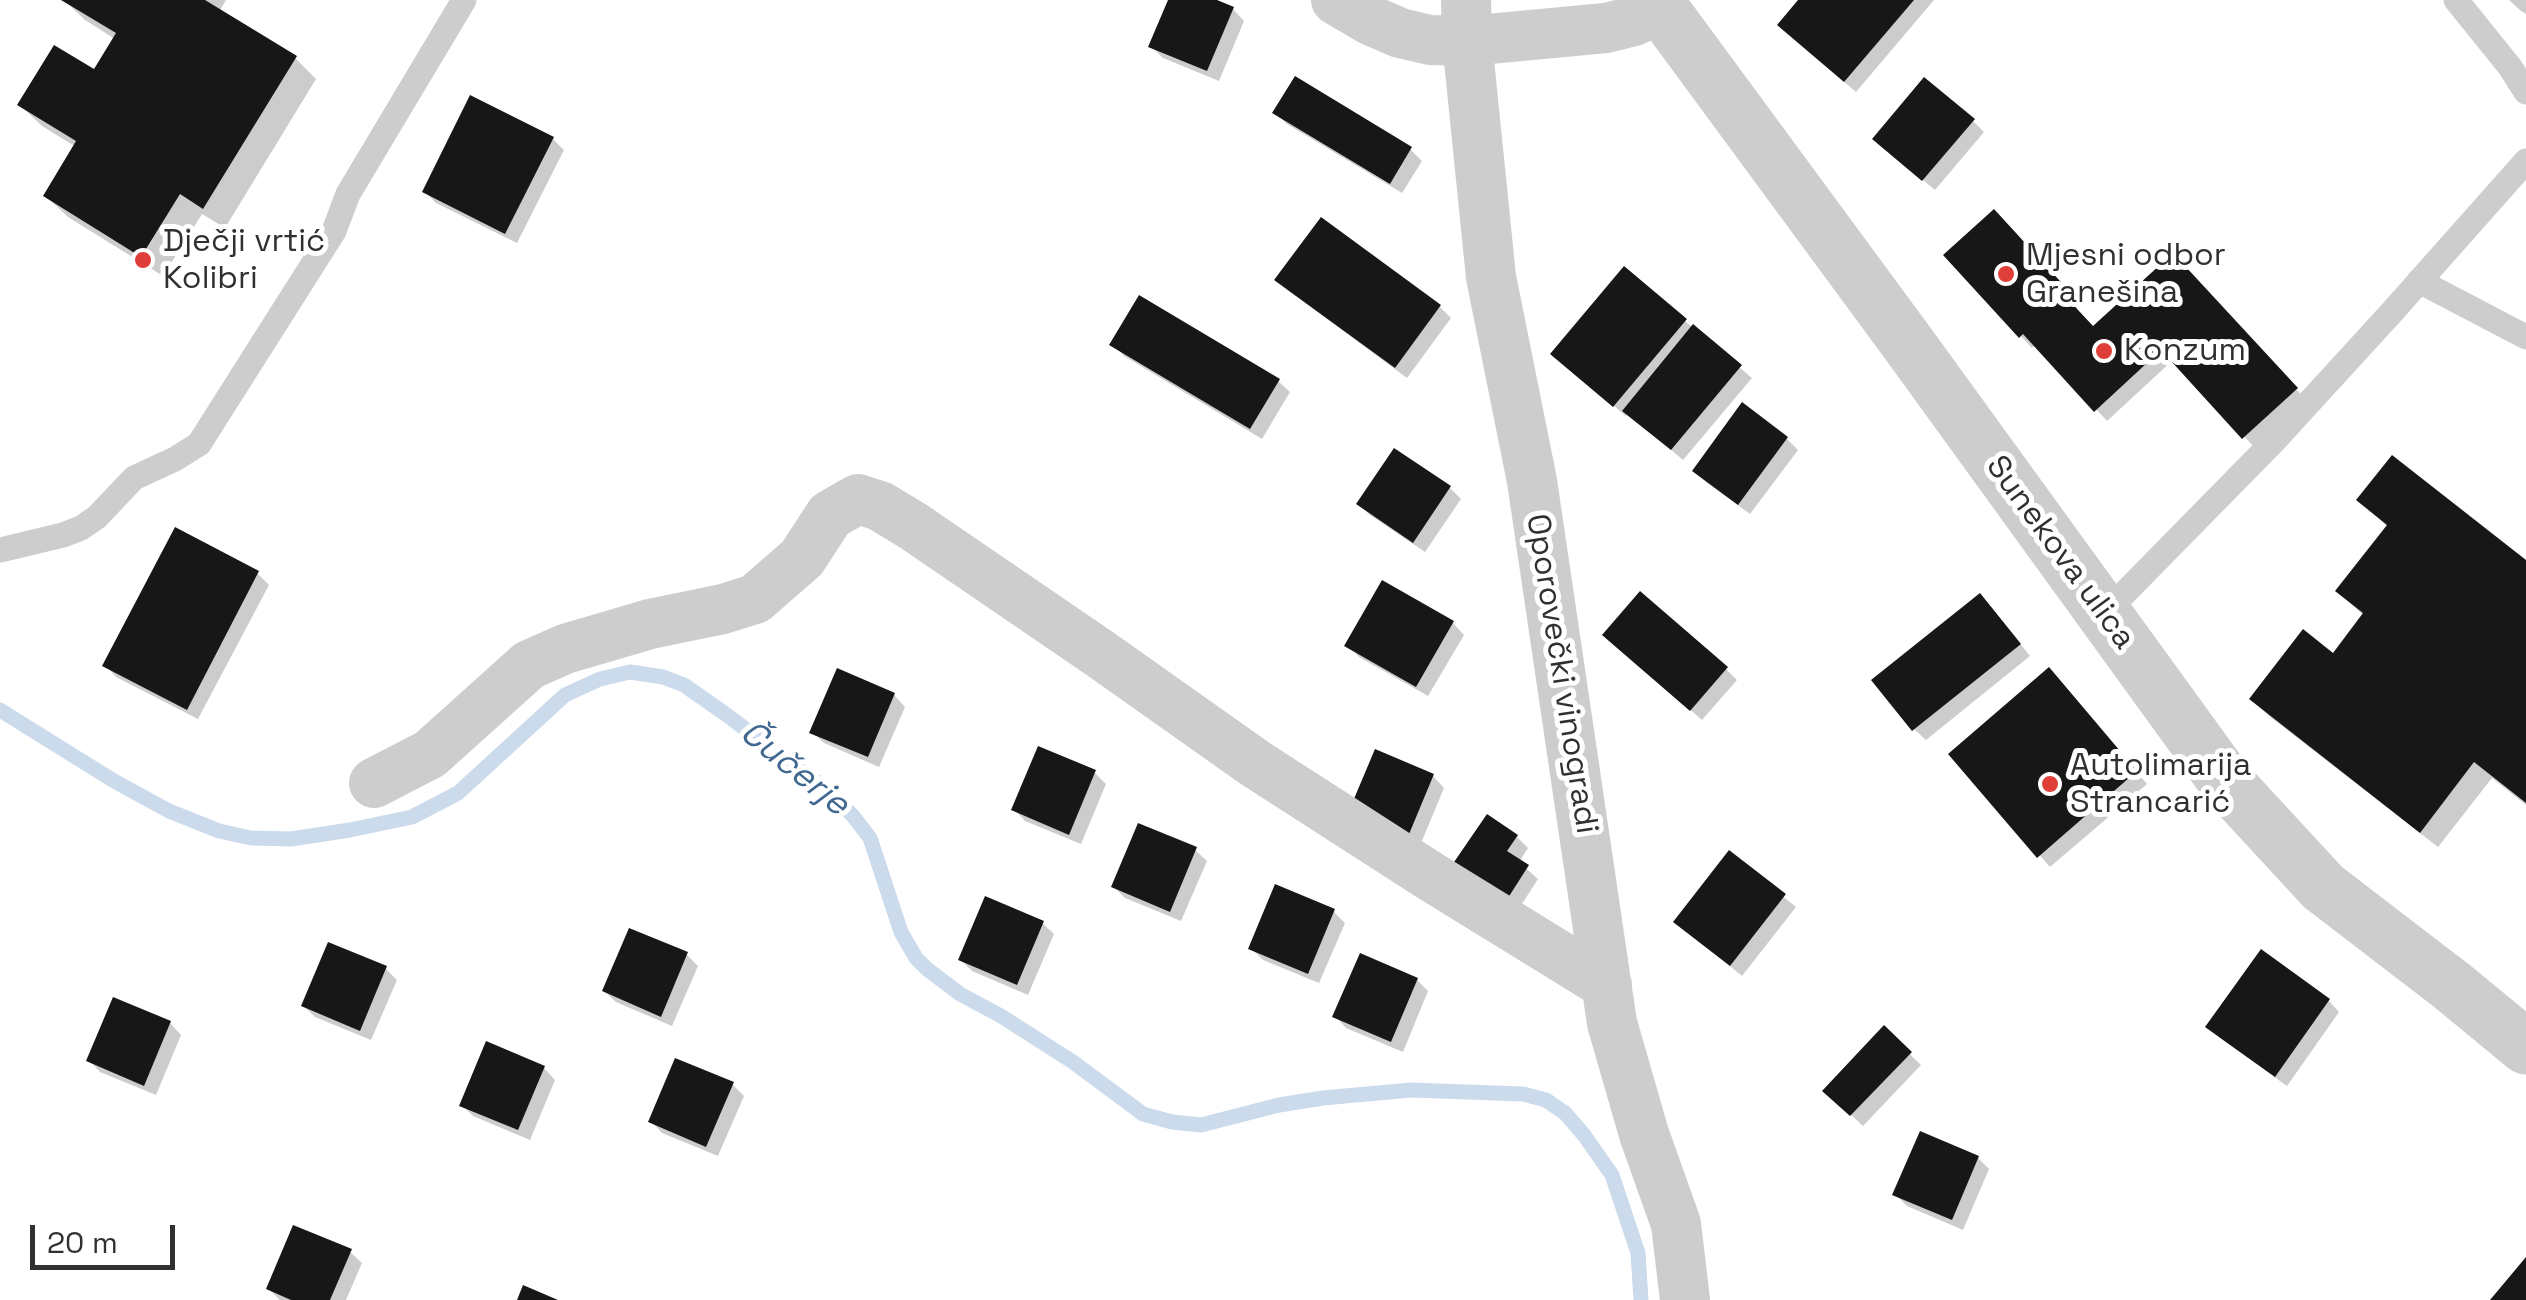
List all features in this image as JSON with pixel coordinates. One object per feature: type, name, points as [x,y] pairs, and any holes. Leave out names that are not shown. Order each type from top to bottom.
[{"type":"street","points":[[1336,0],[1400,33],[1430,40],[1466,21],[1606,28],[1634,21],[1658,4]]},
{"type":"street","name":"Sunekova ulica","points":[[1658,4],[2226,782],[2322,886],[2526,1047]]},
{"type":"street","name":"Oporovečki vinogradi","points":[[1466,21],[1490,276],[1532,481],[1612,1023],[1644,1134],[1676,1224],[1685,1300]]},
{"type":"street","points":[[374,783],[430,754],[529,665],[565,649],[756,598],[802,558],[830,515],[858,499],[880,506],[913,526],[1256,764],[1607,985]]},
{"type":"lane","points":[[0,550],[81,528],[134,478],[199,444],[334,231],[348,194],[464,0]]},
{"type":"lane","points":[[2456,0],[2526,92]]},
{"type":"lane","points":[[2104,614],[2273,442],[2526,161]]},
{"type":"lane","points":[[2419,282],[2526,338]]},
{"type":"building","points":[[61,0],[205,0],[297,56],[203,209],[180,194],[141,257],[43,196],[76,141],[17,105],[54,45],[94,69],[116,33]]},
{"type":"building","points":[[1168,0],[1217,0],[1234,7],[1207,71],[1148,47]]},
{"type":"building","points":[[1798,0],[1914,0],[1844,82],[1777,25]]},
{"type":"building","points":[[1295,76],[1412,147],[1390,184],[1272,113]]},
{"type":"building","points":[[1924,77],[1975,119],[1922,181],[1872,139]]},
{"type":"building","points":[[470,95],[554,137],[505,234],[422,192]]},
{"type":"building","points":[[1994,209],[2070,292],[2065,296],[2093,326],[2173,253],[2298,388],[2242,439],[2161,350],[2094,412],[1943,255]]},
{"type":"building","points":[[1321,217],[1441,305],[1395,368],[1274,280]]},
{"type":"building","points":[[1624,266],[1687,319],[1613,407],[1550,354]]},
{"type":"building","points":[[1139,295],[1280,379],[1250,429],[1109,345]]},
{"type":"building","points":[[1693,324],[1742,365],[1671,450],[1622,411]]},
{"type":"building","points":[[1742,402],[1788,437],[1738,505],[1692,471]]},
{"type":"building","points":[[1394,448],[1451,486],[1413,543],[1356,504]]},
{"type":"building","points":[[2392,455],[2526,560],[2526,803],[2474,762],[2420,833],[2249,699],[2303,629],[2333,653],[2363,613],[2335,591],[2387,525],[2356,500]]},
{"type":"building","points":[[175,527],[259,571],[187,710],[102,666]]},
{"type":"building","points":[[1382,580],[1454,621],[1416,687],[1344,646]]},
{"type":"building","points":[[1640,591],[1728,667],[1690,711],[1602,635]]},
{"type":"building","points":[[1980,593],[2021,644],[1912,731],[1871,680]]},
{"type":"building","points":[[2049,667],[2137,771],[2037,858],[1948,754]]},
{"type":"building","points":[[837,668],[895,693],[868,757],[809,733]]},
{"type":"building","points":[[1038,746],[1096,770],[1069,835],[1011,810]]},
{"type":"building","points":[[1375,749],[1434,774],[1407,839],[1348,813]]},
{"type":"building","points":[[1487,814],[1518,835],[1507,851],[1529,865],[1506,901],[1452,865]]},
{"type":"building","points":[[1138,823],[1197,847],[1170,912],[1111,887]]},
{"type":"building","points":[[1729,850],[1786,894],[1730,966],[1673,922]]},
{"type":"building","points":[[1275,884],[1335,909],[1308,974],[1248,949]]},
{"type":"building","points":[[985,896],[1044,921],[1017,985],[958,960]]},
{"type":"building","points":[[629,928],[688,952],[661,1017],[602,991]]},
{"type":"building","points":[[328,942],[387,966],[360,1031],[301,1006]]},
{"type":"building","points":[[2261,949],[2330,999],[2275,1077],[2205,1027]]},
{"type":"building","points":[[1360,953],[1418,978],[1391,1042],[1332,1017]]},
{"type":"building","points":[[113,997],[171,1021],[144,1086],[86,1061]]},
{"type":"building","points":[[1884,1025],[1912,1052],[1850,1116],[1822,1091]]},
{"type":"building","points":[[486,1041],[545,1066],[518,1130],[459,1106]]},
{"type":"building","points":[[675,1058],[734,1082],[706,1147],[648,1122]]},
{"type":"building","points":[[1920,1131],[1979,1156],[1952,1220],[1892,1195]]},
{"type":"building","points":[[293,1225],[352,1249],[330,1300],[291,1300],[266,1289]]},
{"type":"building","points":[[2526,1257],[2526,1300],[2490,1300]]},
{"type":"building","points":[[523,1285],[558,1300],[517,1300]]},
{"type":"waterway","name":"Čučerje","points":[[0,710],[169,811],[219,831],[251,838],[291,839],[412,817],[458,793],[565,695],[600,679],[630,672],[663,677],[684,685],[724,713],[826,789],[853,816],[870,838],[901,932],[927,969],[960,994],[1073,1062],[1143,1114],[1201,1125],[1279,1105],[1411,1090],[1523,1094],[1546,1100],[1565,1113],[1612,1175],[1638,1253],[1641,1300]]},
{"type":"place","name":"Dječji vrtić Kolibri","points":[[143,260]]},
{"type":"place","name":"Mjesni odbor Granešina","points":[[2006,274]]},
{"type":"place","name":"Konzum","points":[[2104,351]]},
{"type":"place","name":"Autolimarija Strancarić","points":[[2050,784]]}]
